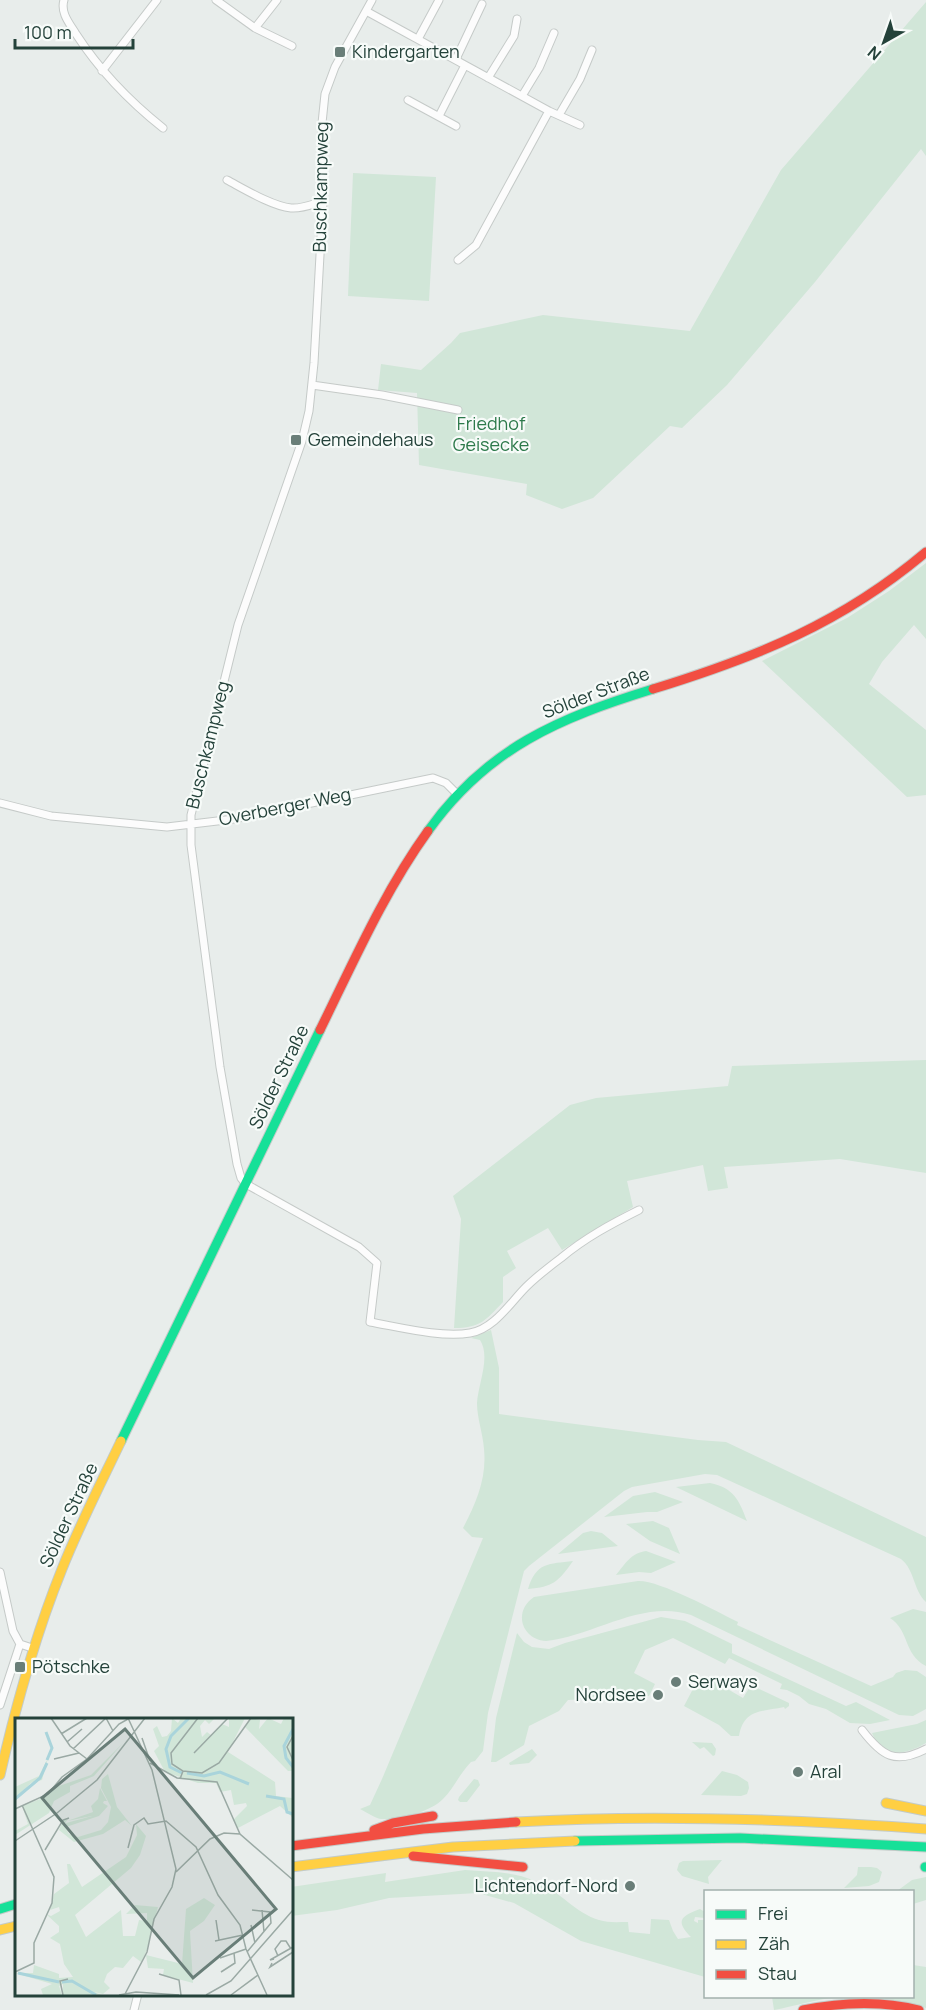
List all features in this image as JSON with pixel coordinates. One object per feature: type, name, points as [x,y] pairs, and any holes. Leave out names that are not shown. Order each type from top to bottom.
[{"type":"main road","name":"Sölder Straße","points":[[0,1775],[14,1707],[32,1648],[53,1588],[73,1542],[322,1026],[396,881],[419,841],[440,813],[473,777],[517,745],[567,719],[654,687],[735,662],[807,633],[858,602],[913,564],[926,552]]},
{"type":"main road","points":[[886,1803],[926,1811]]},
{"type":"main road","points":[[354,1837],[393,1823],[433,1816]]},
{"type":"main road","points":[[292,1846],[468,1825],[610,1819],[827,1822],[926,1829]]},
{"type":"main road","points":[[292,1867],[453,1847],[539,1842],[740,1838],[926,1848]]},
{"type":"main road","points":[[400,1853],[523,1867]]},
{"type":"main road","points":[[0,1909],[15,1904]]},
{"type":"main road","points":[[0,1930],[15,1926]]},
{"type":"main road","points":[[803,2010],[839,2003],[867,2002],[916,2010]]},
{"type":"street","points":[[64,0],[62,6],[66,18],[102,71],[163,128]]},
{"type":"street","points":[[102,71],[157,0]]},
{"type":"street","points":[[216,0],[255,28],[292,46]]},
{"type":"street","points":[[255,28],[277,0]]},
{"type":"street","name":"Buschkampweg","points":[[246,1185],[241,1178],[237,1164],[220,1067],[190,824],[238,625],[302,441],[312,385],[323,201],[322,123],[325,94],[335,67],[372,0]]},
{"type":"street","points":[[418,39],[439,0]]},
{"type":"street","points":[[456,59],[482,4]]},
{"type":"street","points":[[366,11],[549,111],[580,125]]},
{"type":"street","points":[[488,78],[514,36],[517,19]]},
{"type":"street","points":[[522,96],[539,68],[554,33]]},
{"type":"street","points":[[559,116],[580,79],[592,50]]},
{"type":"street","points":[[439,116],[465,65]]},
{"type":"street","points":[[408,100],[456,126]]},
{"type":"street","points":[[458,260],[476,245],[549,111]]},
{"type":"street","points":[[227,180],[261,197],[291,208],[305,207],[323,201]]},
{"type":"street","points":[[312,385],[382,395],[458,410]]},
{"type":"street","name":"Overberger Weg","points":[[0,803],[51,816],[168,827],[234,819],[433,778],[446,783],[457,794]]},
{"type":"street","points":[[246,1185],[359,1247],[377,1263],[370,1322],[448,1334],[472,1333],[490,1324],[526,1287],[563,1256],[603,1228],[639,1210]]},
{"type":"street","points":[[0,1572],[13,1631],[20,1644],[32,1648]]},
{"type":"street","points":[[0,1705],[20,1644]]},
{"type":"street","points":[[862,1730],[884,1754],[896,1757],[913,1756],[926,1749]]},
{"type":"street","points":[[134,2010],[138,1995]]},
{"type":"green space","name":"Friedhof Geisecke","points":[[926,2],[926,156],[921,149],[815,282],[727,385],[682,428],[670,426],[593,498],[562,509],[526,495],[527,484],[419,465],[417,393],[378,390],[381,364],[421,370],[460,333],[543,315],[690,331],[781,170]]},
{"type":"green space","points":[[353,173],[436,177],[429,301],[348,296]]},
{"type":"green space","points":[[926,563],[926,639],[914,625],[882,662],[869,684],[926,730],[926,795],[907,797],[762,661],[847,618],[889,591]]},
{"type":"green space","points":[[926,1060],[926,1173],[840,1159],[724,1167],[728,1188],[708,1191],[703,1165],[627,1181],[633,1207],[562,1250],[548,1228],[507,1251],[516,1268],[503,1277],[503,1302],[476,1325],[454,1328],[461,1219],[453,1196],[570,1105],[596,1098],[728,1086],[732,1066]]},
{"type":"green space","points":[[491,1330],[499,1368],[499,1414],[726,1442],[926,1537],[926,1602],[909,1569],[901,1559],[717,1475],[705,1474],[632,1487],[524,1571],[488,1713],[483,1751],[475,1761],[467,1766],[447,1795],[430,1808],[397,1818],[381,1819],[360,1809],[370,1805],[382,1779],[483,1538],[472,1537],[463,1528],[480,1490],[484,1470],[483,1443],[477,1403],[484,1354],[480,1340],[471,1338]]},
{"type":"green space","points":[[710,1483],[725,1488],[734,1496],[747,1521],[676,1487]]},
{"type":"green space","points":[[655,1492],[683,1502],[657,1512],[604,1517],[633,1496]]},
{"type":"green space","points":[[653,1521],[669,1528],[680,1554],[650,1541],[626,1524]]},
{"type":"green space","points":[[591,1531],[602,1533],[618,1546],[558,1554],[583,1533]]},
{"type":"green space","points":[[646,1551],[676,1562],[651,1573],[616,1575],[632,1557]]},
{"type":"green space","points":[[573,1561],[554,1582],[543,1587],[528,1589],[539,1569],[550,1564]]},
{"type":"green space","points":[[638,1581],[659,1585],[688,1597],[738,1622],[737,1625],[871,1686],[905,1670],[917,1671],[926,1677],[926,1709],[913,1716],[899,1715],[691,1615],[673,1611],[636,1615],[582,1633],[546,1641],[531,1635],[523,1624],[524,1610],[527,1603],[534,1597]]},
{"type":"green space","points":[[913,1609],[926,1612],[926,1666],[913,1655],[901,1629],[890,1618]]},
{"type":"green space","points":[[661,1617],[685,1621],[732,1644],[732,1653],[846,1706],[856,1702],[890,1720],[870,1724],[850,1723],[826,1709],[809,1704],[787,1690],[780,1689],[782,1684],[729,1658],[725,1664],[673,1638],[645,1650],[634,1673],[655,1684],[649,1696],[568,1700],[559,1711],[529,1726],[524,1745],[496,1762],[491,1762],[496,1718],[517,1633],[524,1642],[532,1647],[549,1649]]},
{"type":"green space","points":[[705,1676],[743,1698],[751,1685],[789,1703],[789,1706],[785,1709],[784,1707],[761,1711],[749,1716],[741,1727],[739,1736],[731,1736],[719,1725],[684,1706],[694,1687],[699,1689]]},
{"type":"green space","points":[[926,1720],[926,1743],[903,1752],[895,1753],[882,1748],[872,1733],[917,1724]]},
{"type":"green space","points":[[692,1742],[712,1743],[716,1749],[715,1755],[713,1756],[704,1747],[700,1749]]},
{"type":"green space","points":[[532,1749],[537,1755],[529,1763],[510,1765],[509,1763]]},
{"type":"green space","points":[[722,1771],[737,1775],[748,1782],[747,1794],[741,1796],[701,1795]]},
{"type":"green space","points":[[474,1779],[478,1780],[480,1785],[467,1802],[460,1802],[459,1797]]},
{"type":"green space","points":[[722,1860],[708,1877],[709,1884],[682,1876],[677,1870],[679,1863],[683,1861]]},
{"type":"green space","points":[[858,1867],[877,1868],[882,1872],[879,1882],[869,1886],[844,1888],[857,1875]]},
{"type":"green space","points":[[465,1870],[518,1875],[544,1885],[590,1917],[606,1922],[628,1922],[629,1932],[650,1934],[651,1919],[669,1920],[678,1939],[691,1937],[683,1926],[682,1919],[700,1909],[704,1911],[704,1918],[695,1917],[694,1921],[698,1923],[698,1920],[704,1920],[704,1977],[581,1941],[514,1903],[478,1893],[389,1898],[337,1910],[292,1916],[292,1887],[386,1873],[385,1882]]},
{"type":"green space","points":[[926,1877],[926,1900],[914,1904],[914,1890],[898,1890],[912,1880]]},
{"type":"green space","points":[[914,1965],[926,1967],[926,2008],[883,1998],[914,1998]]},
{"type":"green space","points":[[772,1998],[831,1998],[823,1999],[774,2010]]},
{"type":"traffic: fast","points":[[428,831],[451,802],[500,757],[556,725],[653,689]]},
{"type":"traffic: fast","points":[[121,1441],[320,1030]]},
{"type":"traffic: fast","points":[[575,1841],[740,1838],[926,1847]]},
{"type":"traffic: fast","points":[[0,1909],[15,1904]]},
{"type":"traffic: slow","points":[[0,1775],[27,1671],[52,1594],[121,1441]]},
{"type":"traffic: slow","points":[[886,1803],[926,1811]]},
{"type":"traffic: slow","points":[[516,1822],[670,1818],[926,1829]]},
{"type":"traffic: slow","points":[[292,1867],[453,1847],[575,1841]]},
{"type":"traffic: slow","points":[[0,1930],[15,1926]]},
{"type":"traffic: jam","points":[[653,689],[728,664],[797,635],[863,599],[926,552]]},
{"type":"traffic: jam","points":[[320,1030],[383,903],[428,831]]},
{"type":"traffic: jam","points":[[374,1830],[393,1823],[433,1816]]},
{"type":"traffic: jam","points":[[292,1846],[423,1829],[516,1822]]},
{"type":"traffic: jam","points":[[413,1856],[523,1867]]},
{"type":"traffic: jam","points":[[803,2010],[861,2003],[919,2010]]},
{"type":"place","name":"Kindergarten","points":[[340,52]]},
{"type":"place","name":"Gemeindehaus","points":[[296,440]]},
{"type":"place","name":"Pötschke","points":[[20,1667]]},
{"type":"place","name":"Serways","points":[[676,1682]]},
{"type":"place","name":"Nordsee","points":[[658,1695]]},
{"type":"place","name":"Aral","points":[[798,1772]]},
{"type":"place","name":"Lichtendorf-Nord","points":[[630,1886]]}]
